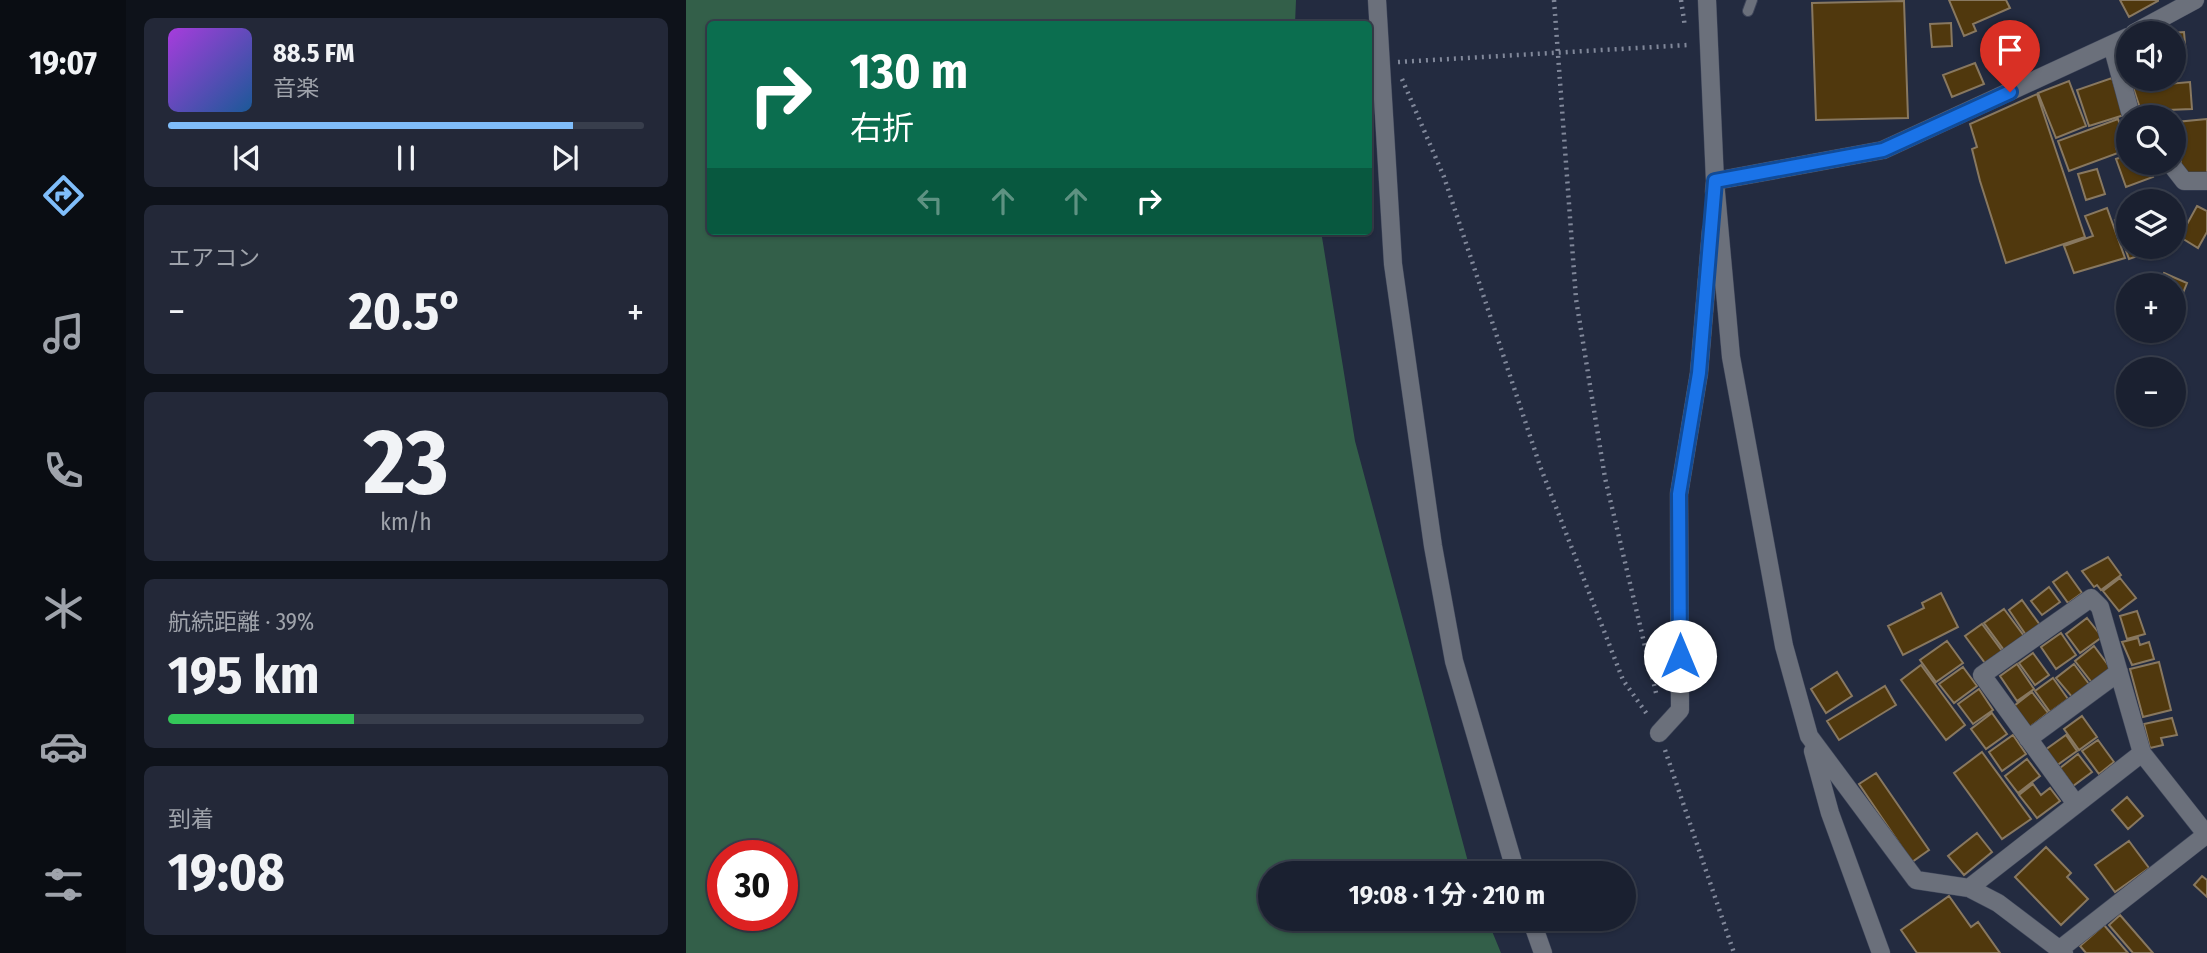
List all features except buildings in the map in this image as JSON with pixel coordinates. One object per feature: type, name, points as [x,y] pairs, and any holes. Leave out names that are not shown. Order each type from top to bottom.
[{"type":"street","points":[[1377,0],[1393,264],[1433,546],[1454,661],[1512,861]]},
{"type":"street","points":[[1659,733],[1680,710],[1679,494],[1699,373],[1715,181],[1716,131],[1707,0]]},
{"type":"street","points":[[2156,21],[2195,0]]},
{"type":"street","points":[[1715,181],[1883,150],[2116,43]]},
{"type":"street","points":[[2179,175],[2184,181],[2207,181]]},
{"type":"street","points":[[1715,181],[1731,356],[1784,646],[1830,813],[1881,953]]},
{"type":"street","points":[[1809,736],[1916,880],[1969,888],[1998,903],[2062,951],[2206,834],[2142,753],[2100,607],[2091,598],[1982,676],[2076,804]]},
{"type":"street","points":[[2028,739],[2119,672]]},
{"type":"street","points":[[1969,888],[2142,753]]},
{"type":"street","points":[[1535,931],[1543,953]]},
{"type":"path","points":[[1554,0],[1576,299],[1605,478],[1657,697],[1659,733]]},
{"type":"path","points":[[1380,70],[1558,53],[1688,45]]},
{"type":"path","points":[[1380,70],[1404,79],[1444,177],[1539,466],[1623,680],[1659,733],[1734,953]]},
{"type":"green space","points":[[686,0],[1296,0],[1295,21],[707,21],[707,235],[1322,235],[1355,441],[1468,861],[1258,861],[1258,931],[1492,931],[1501,953],[686,953]]},
{"type":"route","points":[[1680,656],[1679,494],[1699,373],[1715,181],[1883,150],[2010,92]]}]
